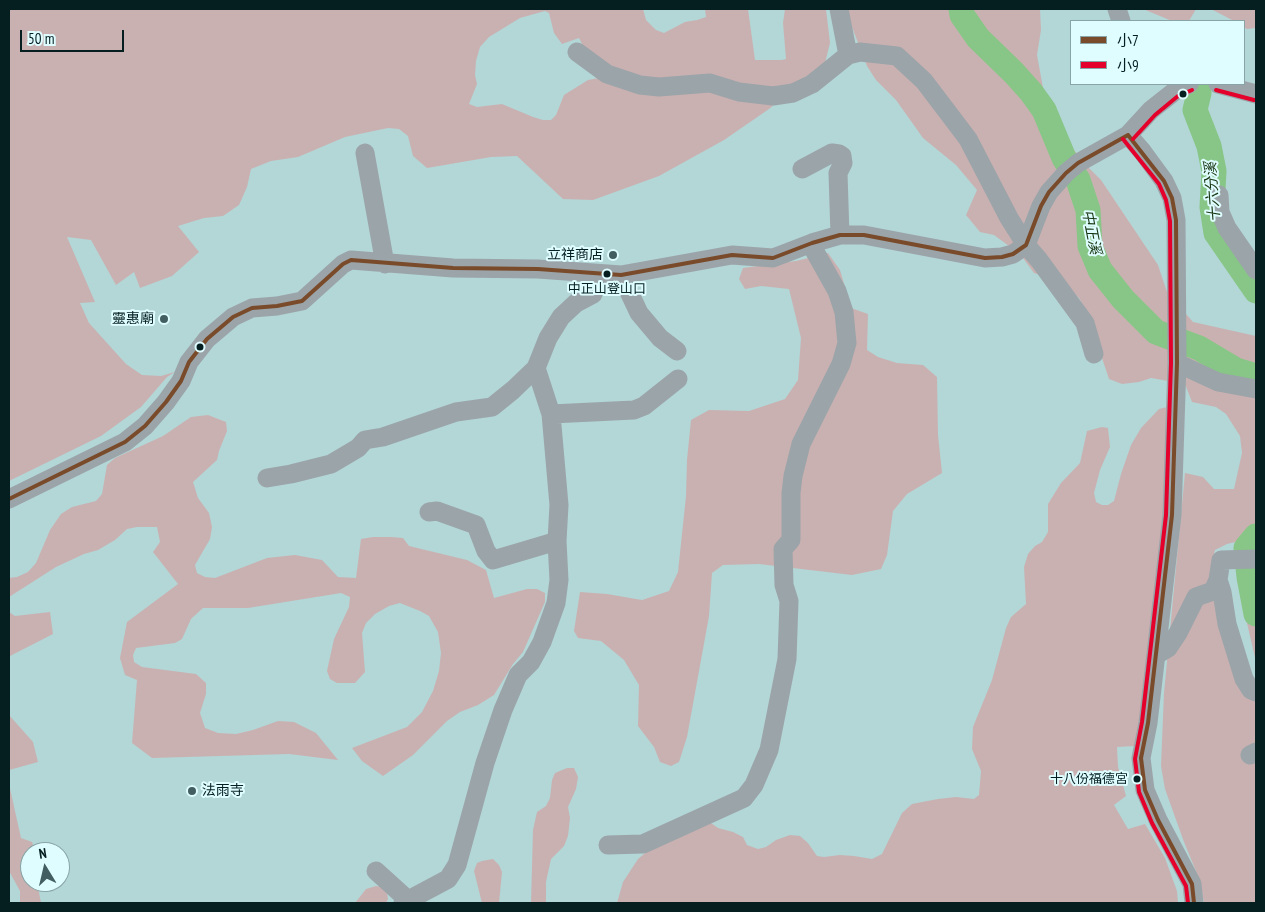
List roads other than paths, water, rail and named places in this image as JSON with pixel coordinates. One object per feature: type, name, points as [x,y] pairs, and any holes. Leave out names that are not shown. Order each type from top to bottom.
[{"type":"street","points":[[838,9],[848,54]]},
{"type":"street","points":[[577,52],[608,74],[640,85],[659,87],[710,83],[739,92],[773,96],[793,93],[812,84],[848,54],[860,52],[897,56],[924,81],[968,139],[1009,218],[1026,245],[1085,323],[1094,354]]},
{"type":"street","points":[[9,499],[125,442],[145,426],[181,381],[189,362],[207,339],[233,317],[252,308],[302,301],[343,264],[351,260],[453,268],[538,269],[620,275],[732,254],[773,258],[812,243],[840,235],[864,236],[985,258],[1002,257],[1013,254],[1026,245],[1049,192],[1072,168],[1128,136],[1151,110],[1175,91],[1187,85]]},
{"type":"street","points":[[1222,85],[1256,94]]},
{"type":"street","points":[[1128,136],[1142,151],[1164,181],[1172,198],[1176,220],[1177,363],[1172,515],[1148,723],[1141,758],[1145,790],[1158,820],[1192,884],[1194,903]]},
{"type":"street","points":[[365,153],[385,264]]},
{"type":"street","points":[[802,169],[832,153],[842,156],[843,163],[838,173],[840,235]]},
{"type":"street","points":[[1219,195],[1220,212],[1227,228],[1256,270]]},
{"type":"street","points":[[608,845],[643,844],[744,798],[754,785],[769,750],[787,659],[789,601],[784,585],[784,549],[791,540],[793,476],[801,444],[841,364],[847,343],[844,312],[837,291],[812,243]]},
{"type":"street","points":[[267,478],[331,464],[358,448],[366,440],[383,437],[456,412],[492,407],[536,368],[548,338],[561,317],[576,303],[593,294],[598,274]]},
{"type":"street","points":[[620,275],[639,313],[660,338],[677,351]]},
{"type":"street","points":[[1177,363],[1218,382],[1256,389]]},
{"type":"street","points":[[376,871],[406,902],[448,879],[457,865],[486,762],[503,710],[518,675],[530,662],[542,642],[556,603],[559,580],[557,541],[559,505],[551,414],[536,368]]},
{"type":"street","points":[[551,414],[634,410],[644,406],[678,379]]},
{"type":"street","points":[[429,512],[437,511],[476,525],[486,551],[493,560],[557,541]]},
{"type":"street","points":[[1156,655],[1168,648],[1178,633],[1196,596],[1213,590],[1218,580],[1221,560],[1237,558],[1256,559]]},
{"type":"street","points":[[1218,580],[1222,592],[1227,624],[1244,679],[1251,690],[1256,692]]},
{"type":"waterway","name":"中正溪","points":[[961,9],[962,15],[978,38],[1014,73],[1044,110],[1064,158],[1078,180],[1088,210],[1090,246],[1100,270],[1123,299],[1156,332],[1199,348],[1236,370],[1256,376]]},
{"type":"waterway","name":"十六分溪","points":[[1196,85],[1199,93],[1195,110],[1209,146],[1214,171],[1212,207],[1216,233],[1256,291]]},
{"type":"waterway","name":"十六分溪","points":[[1256,536],[1246,548],[1256,614]]},
{"type":"place","name":"立祥商店","points":[[613,255]]},
{"type":"place","name":"中正山登山口","points":[[607,274]]},
{"type":"place","name":"靈惠廟","points":[[164,319]]},
{"type":"place","name":"十八份福德宮","points":[[1137,779]]},
{"type":"place","name":"法雨寺","points":[[192,791]]}]
